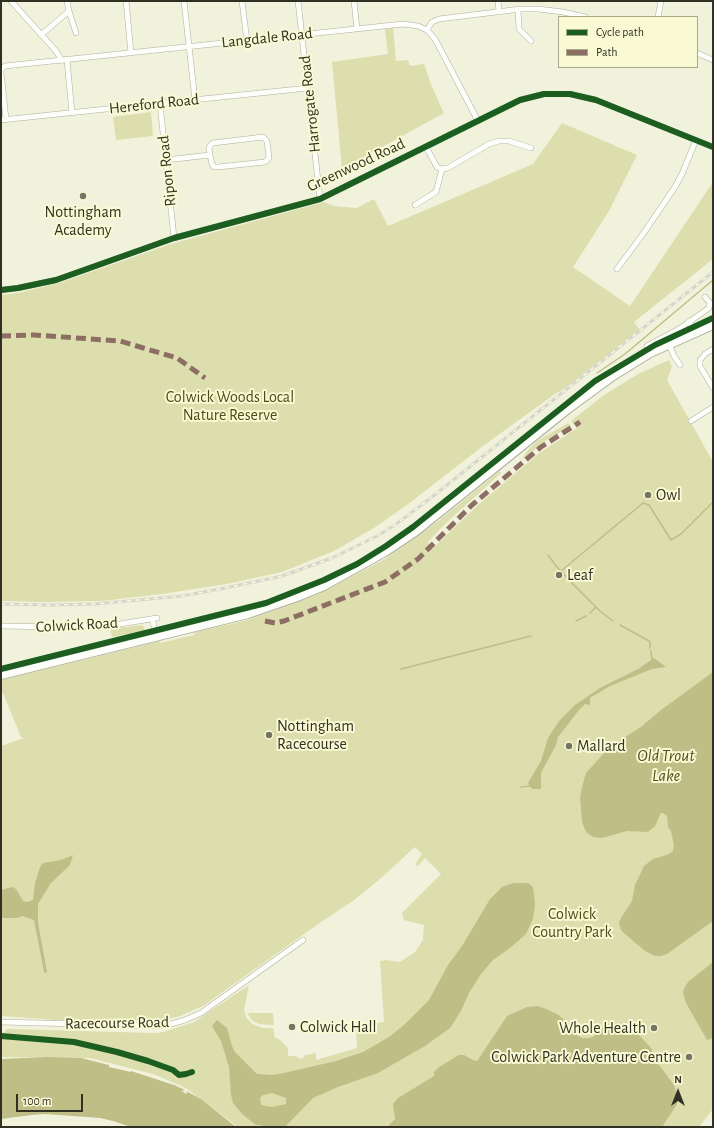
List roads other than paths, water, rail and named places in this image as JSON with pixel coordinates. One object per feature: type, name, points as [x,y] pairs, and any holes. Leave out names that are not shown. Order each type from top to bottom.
[{"type":"main road","points":[[1,675],[248,614],[324,586],[385,552],[415,532],[595,389],[626,368],[650,353],[694,332],[713,325]]},
{"type":"street","points":[[11,1],[65,60],[72,113]]},
{"type":"street","points":[[68,1],[69,11],[76,33]]},
{"type":"street","points":[[126,1],[131,53]]},
{"type":"street","points":[[184,1],[195,100]]},
{"type":"street","points":[[242,1],[247,41]]},
{"type":"street","name":"Harrogate Road","points":[[298,1],[320,198]]},
{"type":"street","points":[[354,1],[357,29]]},
{"type":"street","points":[[498,1],[499,12]]},
{"type":"street","points":[[658,16],[663,1],[668,1]]},
{"type":"street","points":[[478,121],[436,39],[427,30],[432,22],[438,18],[538,9],[581,16]]},
{"type":"street","points":[[518,10],[520,29],[531,41]]},
{"type":"street","points":[[41,35],[69,11]]},
{"type":"street","name":"Langdale Road","points":[[2,70],[65,60],[403,24],[418,26],[427,30]]},
{"type":"street","points":[[698,53],[713,60]]},
{"type":"street","points":[[2,70],[3,120]]},
{"type":"street","name":"Hereford Road","points":[[3,120],[308,88]]},
{"type":"street","name":"Greenwood Road","points":[[1,290],[56,280],[174,238],[320,198],[520,100],[544,94],[570,94],[596,100],[713,147]]},
{"type":"street","name":"Ripon Road","points":[[160,104],[174,238]]},
{"type":"street","points":[[263,137],[267,141],[269,158],[264,162],[214,167],[210,155],[209,147],[213,143],[263,137]]},
{"type":"street","points":[[617,269],[675,187],[696,140]]},
{"type":"street","points":[[426,147],[437,167],[442,169],[448,168],[489,144],[499,141],[509,141],[531,148]]},
{"type":"street","points":[[166,160],[210,155]]},
{"type":"street","points":[[415,205],[436,192],[442,169]]},
{"type":"street","points":[[648,344],[670,334],[709,308],[710,303],[705,297]]},
{"type":"street","points":[[689,321],[694,332]]},
{"type":"street","points":[[669,344],[680,365]]},
{"type":"street","points":[[713,350],[705,354],[700,360],[700,366],[713,388]]},
{"type":"street","points":[[691,421],[713,408]]},
{"type":"street","name":"Colwick Road","points":[[1,626],[58,627],[120,624],[154,618],[154,626]]},
{"type":"street","name":"Racecourse Road","points":[[1,1022],[158,1026],[171,1024],[201,1013],[303,940]]},
{"type":"water","points":[[654,658],[666,667],[652,669],[610,686],[590,698],[590,705],[585,704],[579,710],[558,737],[556,745],[541,773],[541,789],[532,789],[528,783],[541,761],[548,738],[559,721],[575,705],[600,688],[638,669]]},
{"type":"water","name":"Old Trout Lake","points":[[713,672],[713,921],[667,954],[655,956],[645,951],[625,934],[621,930],[619,923],[632,901],[635,885],[644,866],[653,859],[669,854],[673,851],[674,845],[671,831],[668,827],[667,816],[661,813],[655,826],[648,832],[627,831],[602,838],[593,837],[586,832],[582,822],[580,798],[582,787],[586,773],[604,753],[641,727],[661,710]]},
{"type":"water","points":[[73,855],[70,865],[51,883],[38,904],[38,923],[46,973],[44,972],[34,920],[22,916],[18,918],[1,918],[1,890],[12,887],[16,889],[23,901],[27,902],[33,900],[35,883],[40,867],[43,863],[61,860]]},
{"type":"water","points":[[513,883],[528,883],[533,887],[535,905],[533,919],[526,934],[493,960],[481,974],[450,1028],[425,1046],[378,1073],[338,1087],[313,1098],[285,1127],[265,1127],[256,1125],[242,1114],[233,1103],[229,1067],[221,1041],[212,1026],[217,1020],[227,1028],[235,1052],[257,1074],[272,1075],[284,1073],[336,1061],[363,1052],[389,1037],[405,1024],[429,1000],[448,965],[462,946],[490,899],[502,887]],"holes":[[[272,1093],[286,1098],[286,1104],[272,1107],[261,1105],[260,1098],[263,1095]]]},
{"type":"water","points":[[713,962],[713,1038],[707,1040],[686,1003],[683,992],[688,982]]},
{"type":"water","points":[[538,1006],[557,1014],[567,1022],[578,1036],[583,1038],[593,1037],[605,1026],[613,1023],[620,1023],[639,1035],[652,1049],[652,1062],[659,1065],[674,1085],[677,1095],[677,1104],[662,1127],[389,1127],[395,1119],[393,1104],[398,1098],[434,1076],[434,1072],[439,1067],[459,1055],[464,1055],[477,1061],[507,1016],[527,1007]]},
{"type":"water","points":[[47,1057],[81,1058],[109,1065],[109,1067],[131,1071],[174,1085],[185,1090],[182,1091],[186,1094],[186,1091],[201,1099],[236,1127],[131,1127],[100,1118],[45,1114],[1,1119],[1,1059]]},
{"type":"waterway","points":[[597,373],[625,354],[713,280]]},
{"type":"waterway","points":[[561,571],[643,503],[649,505],[671,540],[681,534],[713,502]]},
{"type":"waterway","points":[[548,555],[575,586],[600,611],[613,621]]},
{"type":"waterway","points":[[590,613],[596,607]]},
{"type":"waterway","points":[[576,621],[586,616]]},
{"type":"waterway","points":[[620,625],[649,641],[650,648]]},
{"type":"waterway","points":[[401,669],[531,636]]},
{"type":"waterway","points":[[651,651],[652,661]]},
{"type":"waterway","points":[[521,787],[530,786]]},
{"type":"railway","points":[[1,604],[95,604],[182,596],[282,576],[332,558],[377,536],[395,525],[713,272]]},
{"type":"place","name":"Nottingham Academy","points":[[83,196]]},
{"type":"place","name":"Owl","points":[[648,495]]},
{"type":"place","name":"Leaf","points":[[559,575]]},
{"type":"place","name":"Nottingham Racecourse","points":[[269,735]]},
{"type":"place","name":"Mallard","points":[[569,746]]},
{"type":"place","name":"Colwick Hall","points":[[292,1027]]},
{"type":"place","name":"Whole Health","points":[[654,1028]]},
{"type":"place","name":"Colwick Park Adventure Centre","points":[[689,1057]]},
{"type":"park label","name":"Colwick Woods Local Nature Reserve","points":[[230,406]]},
{"type":"park label","name":"Colwick Country Park","points":[[572,923]]}]
